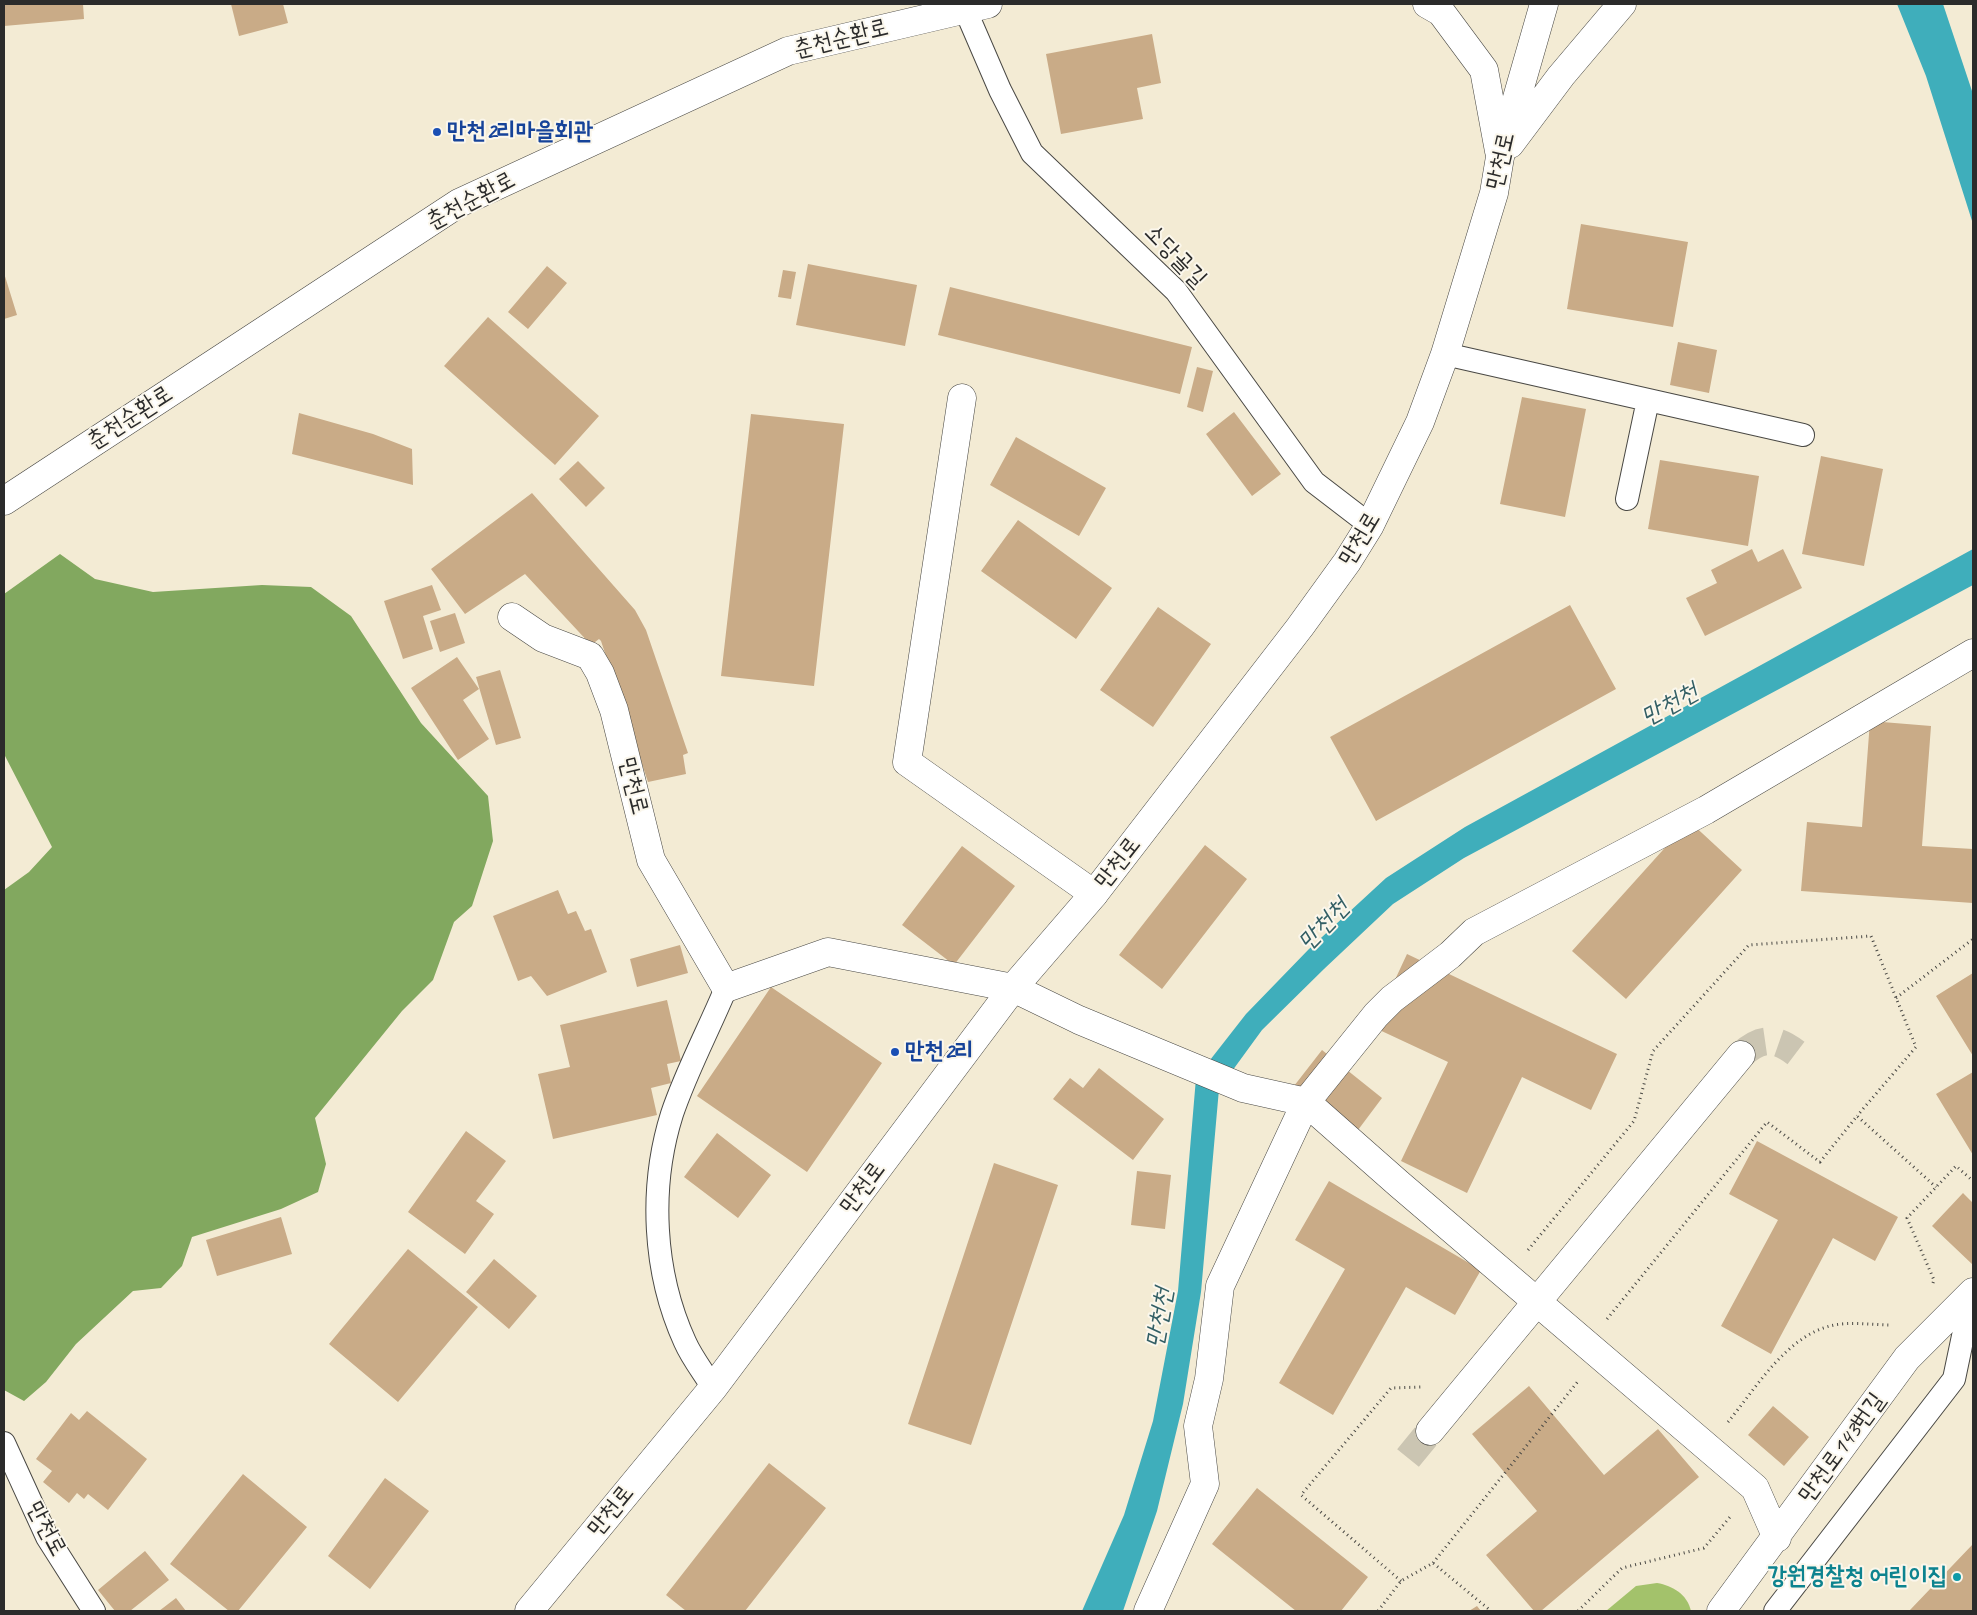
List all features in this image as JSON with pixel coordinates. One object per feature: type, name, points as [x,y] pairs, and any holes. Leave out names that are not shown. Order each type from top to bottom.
[{"type":"street","points":[[1427,4],[1441,12],[1484,70],[1500,157]]},
{"type":"street","name":"만천로","points":[[529,1611],[713,1388],[1013,988],[1094,894],[1300,627],[1347,562],[1370,525],[1420,422],[1445,354],[1494,193],[1500,157],[1544,4]]},
{"type":"street","points":[[1500,157],[1561,76],[1622,4]]},
{"type":"street","name":"춘천순환로","points":[[4,501],[459,203],[788,51],[976,6]]},
{"type":"street","points":[[962,398],[907,762],[1094,894]]},
{"type":"street","name":"만천로","points":[[512,617],[543,638],[590,656],[595,664],[614,710],[651,860],[726,988]]},
{"type":"street","points":[[1148,1611],[1204,1484],[1198,1426],[1209,1379],[1220,1286],[1306,1102],[1386,1004],[1422,974],[1450,955],[1474,932],[1706,810],[1973,653]]},
{"type":"street","points":[[726,988],[828,952],[1013,988],[1079,1020],[1243,1088],[1306,1102],[1755,1488],[1777,1538]]},
{"type":"street","points":[[1430,1431],[1741,1055]]},
{"type":"street","name":"만천로143번길","points":[[1722,1611],[1907,1358],[1973,1294]]},
{"type":"lane","name":"소당골길","points":[[976,6],[1000,90],[1032,153],[1176,291],[1314,482],[1370,525]]},
{"type":"lane","points":[[1445,354],[1803,435]]},
{"type":"lane","points":[[1627,499],[1648,400]]},
{"type":"lane","points":[[713,1388],[685,1342],[667,1289],[658,1242],[658,1192],[662,1152],[673,1114],[726,988]]},
{"type":"lane","points":[[1775,1611],[1954,1379],[1973,1294]]},
{"type":"lane","name":"만천로","points":[[4,1443],[47,1537],[94,1611]]},
{"type":"path","points":[[1896,998],[1973,939]]},
{"type":"path","points":[[1378,1611],[1401,1581],[1433,1564],[1767,1122],[1820,1162],[1857,1116],[1936,1187]]},
{"type":"path","points":[[1932,1289],[1934,1280],[1907,1218],[1956,1166],[1973,1181]]},
{"type":"path","points":[[1707,1447],[1784,1354],[1807,1335],[1832,1325],[1897,1325]]},
{"type":"path","points":[[1401,1581],[1301,1495],[1391,1388],[1429,1387]]},
{"type":"path","points":[[1578,1611],[1622,1568],[1704,1548],[1755,1488]]},
{"type":"path","points":[[1433,1564],[1491,1611]]},
{"type":"green space","points":[[60,554],[95,579],[153,592],[262,585],[311,587],[351,616],[421,723],[488,796],[493,841],[472,906],[454,922],[433,980],[402,1011],[315,1118],[326,1164],[318,1192],[281,1209],[192,1237],[182,1266],[161,1288],[133,1291],[76,1344],[46,1382],[24,1401],[4,1390],[4,890],[29,872],[52,847],[4,754],[4,594]]},
{"type":"green space","points":[[1657,1583],[1668,1586],[1683,1595],[1691,1611],[1606,1611],[1636,1586]]},
{"type":"water","points":[[1897,4],[1943,4],[1973,94],[1973,224],[1926,76]]},
{"type":"water","points":[[1973,549],[1973,585],[1464,858],[1393,904],[1262,1030],[1219,1089],[1201,1292],[1183,1404],[1157,1511],[1123,1611],[1082,1611],[1124,1515],[1153,1421],[1178,1291],[1196,1078],[1246,1014],[1309,949],[1386,878],[1465,827]]},
{"type":"building","points":[[4,4],[83,4],[84,19],[4,26]]},
{"type":"building","points":[[231,4],[283,4],[288,23],[239,36]]},
{"type":"building","points":[[1152,34],[1161,83],[1137,88],[1143,119],[1061,134],[1046,54]]},
{"type":"building","points":[[1581,224],[1688,242],[1673,327],[1567,309]]},
{"type":"building","points":[[808,264],[917,285],[905,346],[796,325]]},
{"type":"building","points":[[547,266],[567,283],[528,329],[508,312]]},
{"type":"building","points":[[783,270],[796,272],[791,299],[778,297]]},
{"type":"building","points":[[4,273],[17,315],[4,319]]},
{"type":"building","points":[[950,287],[1192,347],[1180,394],[938,335]]},
{"type":"building","points":[[488,317],[599,416],[555,465],[444,366]]},
{"type":"building","points":[[1678,342],[1717,350],[1709,393],[1670,385]]},
{"type":"building","points":[[1197,367],[1213,371],[1203,412],[1187,407]]},
{"type":"building","points":[[1522,397],[1586,409],[1565,517],[1500,504]]},
{"type":"building","points":[[1234,412],[1281,474],[1252,496],[1206,434]]},
{"type":"building","points":[[299,413],[373,434],[412,449],[413,485],[292,454]]},
{"type":"building","points":[[751,414],[844,424],[814,686],[721,676]]},
{"type":"building","points":[[1016,437],[1106,488],[1079,536],[990,485]]},
{"type":"building","points":[[1821,456],[1883,469],[1864,566],[1802,554]]},
{"type":"building","points":[[1660,460],[1759,476],[1748,546],[1648,529]]},
{"type":"building","points":[[578,461],[605,488],[586,507],[559,479]]},
{"type":"building","points":[[532,493],[635,610],[646,630],[688,753],[683,755],[686,774],[648,782],[601,641],[599,639],[591,645],[525,574],[465,614],[431,569]]},
{"type":"building","points":[[1018,520],[1112,588],[1076,639],[981,571]]},
{"type":"building","points":[[1752,549],[1758,562],[1783,549],[1802,588],[1705,636],[1686,598],[1717,583],[1711,570]]},
{"type":"building","points":[[432,585],[441,610],[423,616],[433,649],[403,659],[384,601]]},
{"type":"building","points":[[1570,605],[1616,689],[1376,821],[1330,737]]},
{"type":"building","points":[[1158,607],[1211,644],[1153,727],[1100,690]]},
{"type":"building","points":[[455,613],[465,643],[440,652],[430,621]]},
{"type":"building","points":[[457,657],[479,689],[463,700],[489,739],[458,760],[411,688]]},
{"type":"building","points":[[500,670],[521,738],[496,745],[476,677]]},
{"type":"building","points":[[1870,721],[1931,726],[1922,846],[1973,849],[1973,903],[1801,891],[1807,822],[1862,827]]},
{"type":"building","points":[[1689,821],[1742,870],[1626,999],[1572,951]]},
{"type":"building","points":[[1205,845],[1247,879],[1162,989],[1119,955]]},
{"type":"building","points":[[962,846],[1015,886],[954,965],[902,925]]},
{"type":"building","points":[[558,890],[568,914],[576,911],[585,931],[591,929],[607,972],[547,996],[531,976],[518,981],[493,916]]},
{"type":"building","points":[[680,945],[688,973],[637,987],[630,959]]},
{"type":"building","points":[[1407,954],[1617,1054],[1591,1110],[1522,1077],[1467,1193],[1401,1161],[1448,1062],[1373,1027]]},
{"type":"building","points":[[1973,973],[1973,1056],[1936,996]]},
{"type":"building","points":[[771,987],[882,1063],[807,1172],[697,1096]]},
{"type":"building","points":[[667,1000],[681,1061],[667,1064],[671,1083],[651,1088],[657,1115],[553,1139],[538,1074],[570,1067],[560,1025]]},
{"type":"building","points":[[1322,1050],[1382,1098],[1355,1134],[1294,1086]]},
{"type":"building","points":[[1099,1068],[1164,1119],[1133,1160],[1053,1099],[1070,1078],[1083,1088]]},
{"type":"building","points":[[1973,1072],[1973,1155],[1936,1094]]},
{"type":"building","points":[[466,1131],[506,1161],[476,1201],[494,1214],[465,1254],[408,1212]]},
{"type":"building","points":[[717,1133],[771,1175],[738,1218],[684,1177]]},
{"type":"building","points":[[1757,1141],[1898,1217],[1875,1261],[1833,1238],[1771,1354],[1721,1326],[1778,1220],[1729,1194]]},
{"type":"building","points":[[994,1163],[1058,1185],[971,1445],[908,1424]]},
{"type":"building","points":[[1137,1171],[1171,1175],[1165,1229],[1131,1225]]},
{"type":"building","points":[[1329,1181],[1481,1270],[1455,1315],[1406,1287],[1333,1415],[1279,1383],[1345,1269],[1295,1240]]},
{"type":"building","points":[[1963,1193],[1973,1203],[1973,1265],[1932,1226]]},
{"type":"building","points":[[281,1217],[292,1254],[217,1276],[206,1240]]},
{"type":"building","points":[[408,1249],[478,1307],[398,1402],[329,1344]]},
{"type":"building","points":[[494,1259],[537,1296],[509,1329],[466,1292]]},
{"type":"building","points":[[1529,1386],[1604,1475],[1658,1429],[1699,1477],[1541,1611],[1534,1611],[1486,1555],[1537,1511],[1472,1434]]},
{"type":"building","points":[[1773,1406],[1809,1437],[1784,1466],[1748,1435]]},
{"type":"building","points":[[87,1411],[147,1459],[108,1510],[88,1494],[84,1499],[77,1493],[69,1503],[43,1482],[52,1471],[36,1459],[71,1413],[79,1420]]},
{"type":"building","points":[[769,1463],[826,1508],[745,1611],[686,1611],[666,1595]]},
{"type":"building","points":[[243,1474],[307,1527],[238,1611],[229,1611],[170,1564]]},
{"type":"building","points":[[385,1478],[429,1511],[370,1589],[328,1556]]},
{"type":"building","points":[[1257,1488],[1368,1577],[1341,1611],[1296,1611],[1212,1544]]},
{"type":"building","name":"강원경찰청 어린이집","points":[[1973,1544],[1973,1611],[1911,1611],[1910,1610]]},
{"type":"building","points":[[145,1551],[169,1580],[130,1611],[115,1611],[98,1590]]},
{"type":"building","points":[[176,1598],[186,1611],[159,1611]]},
{"type":"building","points":[[1477,1606],[1481,1611],[1469,1611]]},
{"type":"tunnel","points":[[1741,1055],[1755,1045],[1768,1041],[1781,1044],[1796,1053]]},
{"type":"tunnel","points":[[1408,1458],[1430,1431]]},
{"type":"place","name":"만천2리마을회관","points":[[437,132]]},
{"type":"place","name":"만천2리","points":[[895,1052]]},
{"type":"place","name":"강원경찰청 어린이집","points":[[1957,1577]]},
{"type":"water label","name":"만천천","points":[[1670,705]]},
{"type":"water label","name":"만천천","points":[[1324,925]]},
{"type":"water label","name":"만천천","points":[[1160,1318]]}]
